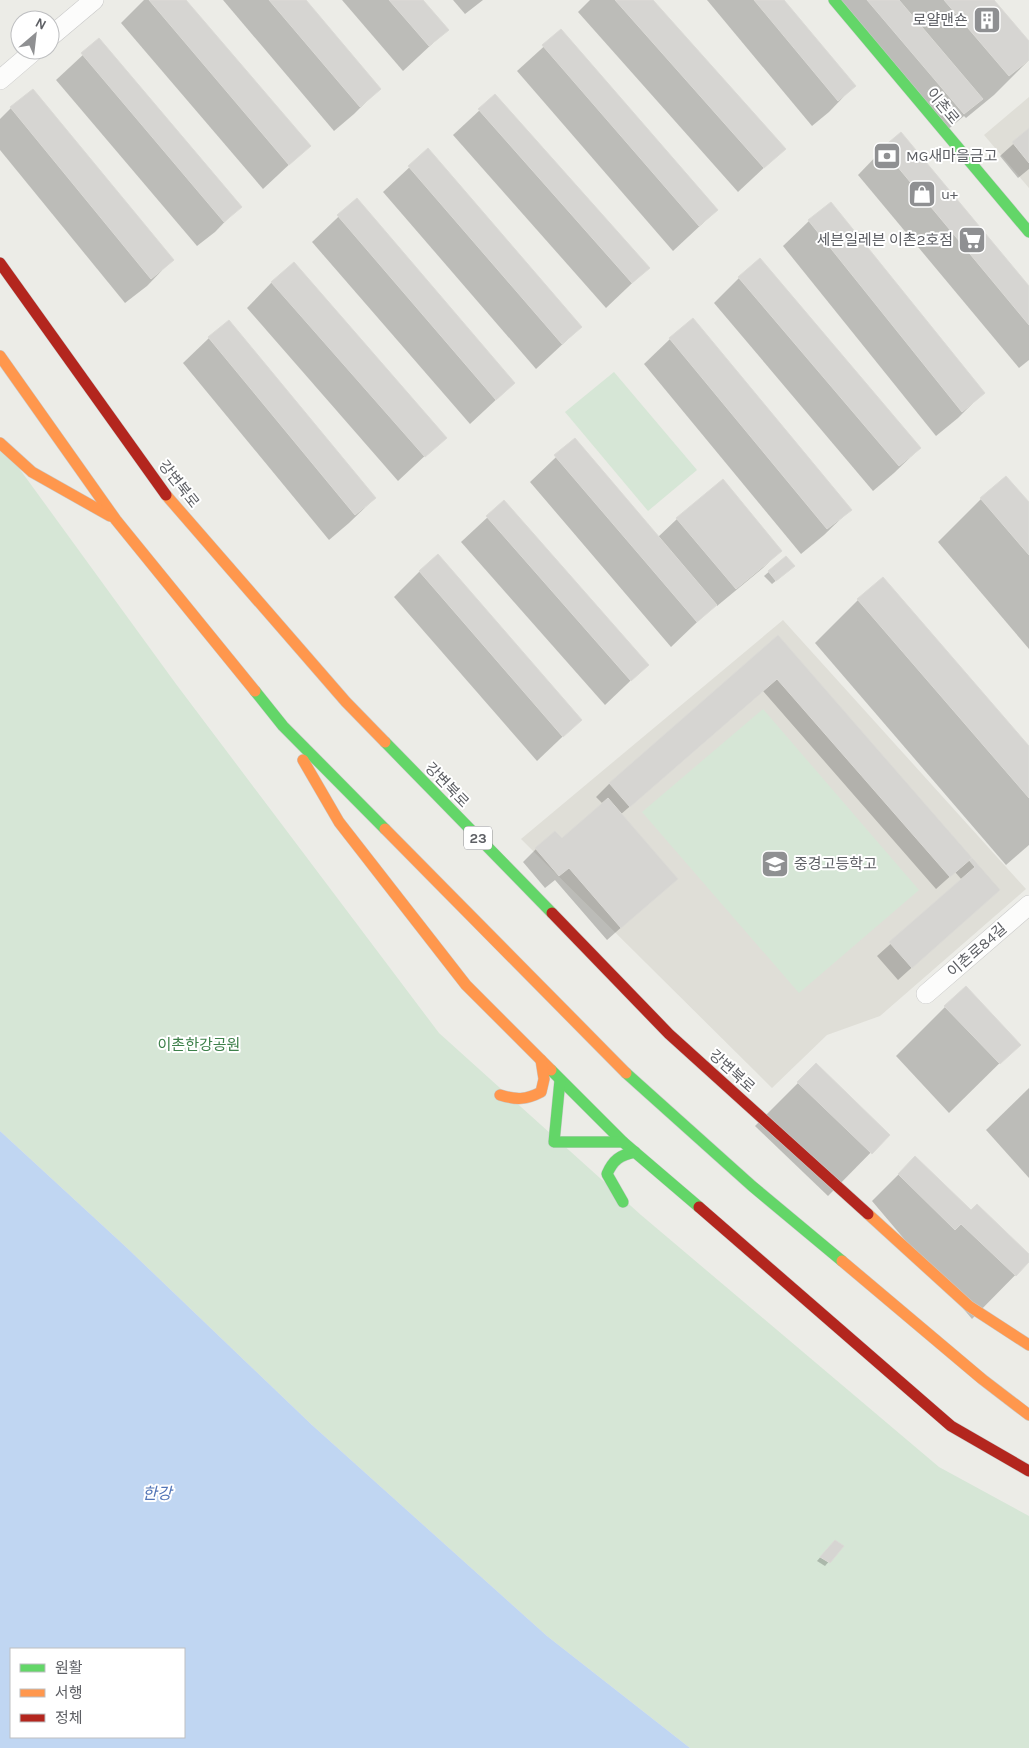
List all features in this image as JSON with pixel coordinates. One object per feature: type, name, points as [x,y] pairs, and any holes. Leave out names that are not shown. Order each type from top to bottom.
[{"type":"main road","name":"이촌로","points":[[834,0],[1029,232]]},
{"type":"main road","name":"강변북로","points":[[0,263],[170,500],[346,702],[670,1034],[969,1306],[1029,1345]]},
{"type":"main road","points":[[0,356],[116,520],[283,726],[619,1067],[760,1192],[982,1378],[1029,1415]]},
{"type":"main road","points":[[0,443],[32,472],[116,520]]},
{"type":"main road","points":[[283,726],[338,822],[466,985],[560,1080],[623,1142],[951,1426],[1029,1471]]},
{"type":"main road","points":[[500,1095],[516,1100],[530,1098],[541,1092],[544,1079],[541,1060]]},
{"type":"main road","points":[[560,1080],[554,1142],[623,1142]]},
{"type":"main road","points":[[623,1202],[607,1174],[615,1159],[635,1152]]},
{"type":"street","points":[[60,29],[94,0]]},
{"type":"street","points":[[0,80],[23,60]]},
{"type":"street","name":"이촌로84길","points":[[926,994],[1029,905]]},
{"type":"shaded area","points":[[1029,97],[1029,188],[984,135]]},
{"type":"shaded area","name":"중경고등학고","points":[[783,620],[1026,889],[880,1016],[827,1035],[772,1088],[521,839]]},
{"type":"green space","points":[[614,372],[697,470],[648,511],[565,412]]},
{"type":"green space","name":"이촌한강공원","points":[[0,442],[176,684],[439,1033],[641,1215],[939,1467],[1029,1516],[1029,1748],[690,1748],[547,1636],[312,1425],[126,1247],[0,1131]]},
{"type":"green space","points":[[763,709],[919,890],[799,993],[642,812]]},
{"type":"water","name":"한강","points":[[0,1131],[126,1247],[312,1425],[547,1636],[690,1748],[0,1748]]},
{"type":"building","points":[[149,0],[186,0],[311,146],[289,165]]},
{"type":"building","points":[[269,0],[306,0],[381,89],[360,107]]},
{"type":"building","points":[[389,0],[423,0],[449,30],[429,46]]},
{"type":"building","points":[[615,0],[653,0],[786,149],[764,168]]},
{"type":"building","points":[[754,0],[784,0],[856,86],[838,101]]},
{"type":"building","points":[[867,0],[899,0],[983,99],[964,114]]},
{"type":"building","name":"로얄맨숀","points":[[944,0],[994,0],[1029,41],[1029,60],[1009,76]]},
{"type":"building","points":[[561,29],[718,210],[699,226],[542,45]]},
{"type":"building","points":[[99,38],[242,207],[224,222],[81,53]]},
{"type":"building","points":[[33,89],[174,260],[151,279],[10,107]]},
{"type":"building","points":[[495,94],[650,268],[632,283],[478,109]]},
{"type":"building","points":[[1029,128],[1029,163],[1012,142]]},
{"type":"building","points":[[901,132],[1029,286],[1029,325],[882,148]]},
{"type":"building","points":[[428,148],[582,327],[562,344],[408,166]]},
{"type":"building","points":[[357,198],[515,383],[496,400],[337,215]]},
{"type":"building","points":[[831,202],[985,393],[962,412],[808,220]]},
{"type":"building","points":[[760,258],[921,448],[899,466],[738,277]]},
{"type":"building","points":[[294,262],[447,438],[425,457],[271,282]]},
{"type":"building","points":[[693,318],[852,510],[827,529],[669,338]]},
{"type":"building","points":[[229,320],[376,498],[355,515],[208,337]]},
{"type":"building","points":[[575,438],[717,605],[697,622],[554,455]]},
{"type":"building","points":[[1006,476],[1029,502],[1029,555],[980,498]]},
{"type":"building","points":[[723,479],[782,551],[736,589],[676,518]]},
{"type":"building","points":[[504,500],[649,665],[631,681],[486,516]]},
{"type":"building","points":[[438,554],[582,720],[563,737],[419,571]]},
{"type":"building","points":[[786,556],[795,566],[776,581],[768,571]]},
{"type":"building","points":[[883,577],[1029,746],[1029,798],[857,599]]},
{"type":"building","points":[[778,635],[972,858],[950,877],[777,679],[630,807],[609,783]]},
{"type":"building","points":[[608,798],[678,879],[621,928],[569,868],[559,876],[535,848],[555,831],[562,838]]},
{"type":"building","points":[[972,858],[1000,890],[912,968],[889,942],[975,867],[969,860]]},
{"type":"building","points":[[966,986],[1021,1045],[1000,1064],[944,1006]]},
{"type":"building","points":[[816,1063],[890,1135],[872,1154],[797,1082]]},
{"type":"building","points":[[915,1156],[971,1210],[977,1204],[1029,1254],[1029,1262],[1016,1276],[961,1224],[955,1230],[898,1174]]},
{"type":"building","points":[[835,1540],[844,1546],[830,1563],[820,1557]]},
{"type":"traffic: fast","points":[[834,0],[1029,232]]},
{"type":"traffic: fast","points":[[255,691],[283,726],[385,829]]},
{"type":"traffic: fast","points":[[385,742],[552,913]]},
{"type":"traffic: fast","points":[[551,1070],[623,1142],[699,1207]]},
{"type":"traffic: fast","points":[[626,1073],[752,1186],[842,1261]]},
{"type":"traffic: fast","points":[[560,1080],[554,1142],[623,1142]]},
{"type":"traffic: fast","points":[[623,1202],[607,1174],[618,1159],[635,1152]]},
{"type":"traffic: slow","points":[[0,356],[116,520],[255,691]]},
{"type":"traffic: slow","points":[[0,443],[32,472],[110,516]]},
{"type":"traffic: slow","points":[[166,495],[346,702],[385,742]]},
{"type":"traffic: slow","points":[[303,760],[339,822],[466,985],[551,1070]]},
{"type":"traffic: slow","points":[[385,829],[626,1073]]},
{"type":"traffic: slow","points":[[500,1095],[521,1098],[531,1097],[541,1092],[544,1079],[541,1060]]},
{"type":"traffic: slow","points":[[868,1214],[969,1306],[1029,1345]]},
{"type":"traffic: slow","points":[[842,1261],[982,1379],[1029,1415]]},
{"type":"traffic: jam","points":[[0,263],[166,495]]},
{"type":"traffic: jam","points":[[552,913],[669,1034],[868,1214]]},
{"type":"traffic: jam","points":[[699,1207],[951,1426],[1029,1471]]},
{"type":"place","name":"로얄맨숀","points":[[987,20]]},
{"type":"place","name":"MG새마을금고","points":[[887,156]]},
{"type":"place","name":"u+","points":[[922,194]]},
{"type":"place","name":"세븐일레븐 이촌2호점","points":[[972,240]]},
{"type":"place","name":"중경고등학고","points":[[775,864]]}]
